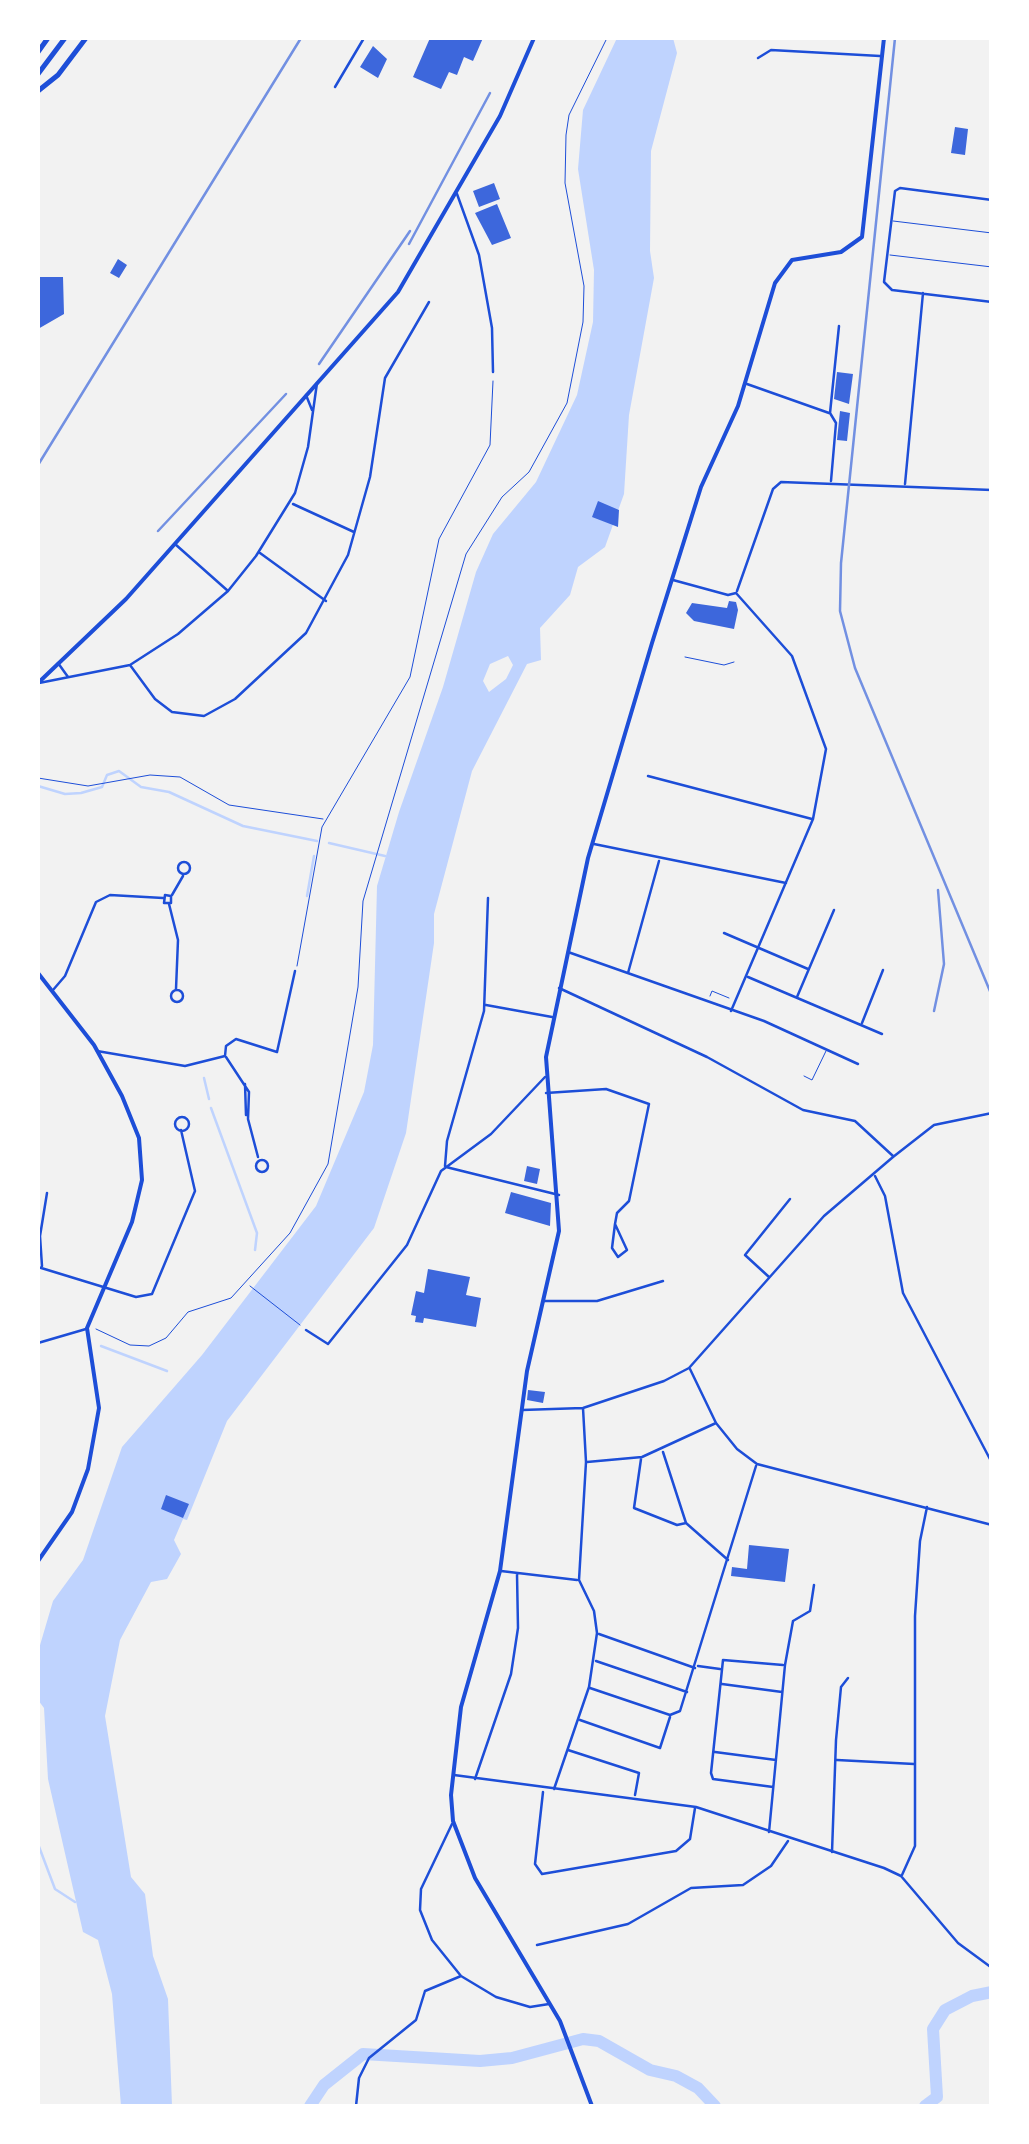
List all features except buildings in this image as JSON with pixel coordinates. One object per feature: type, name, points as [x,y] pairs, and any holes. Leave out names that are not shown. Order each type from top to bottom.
[{"type":"main road","points":[[38,52],[48,38]]},
{"type":"main road","points":[[38,74],[65,38]]},
{"type":"main road","points":[[38,92],[86,38]]},
{"type":"street","points":[[335,87],[364,38]]},
{"type":"street","points":[[38,683],[100,625],[318,380],[369,330],[398,292],[510,98],[534,38]]},
{"type":"street","points":[[592,2106],[564,2029],[475,1878],[454,1821],[452,1775],[461,1708],[500,1571],[520,1410],[559,1231],[559,1194],[544,1077],[552,1017],[592,844],[671,580],[701,487],[746,383],[782,268],[800,257],[850,249],[862,237],[884,38]]},
{"type":"street","points":[[758,58],[771,50],[881,56]]},
{"type":"street","points":[[992,200],[900,188],[893,194],[885,286],[992,302]]},
{"type":"street","points":[[456,193],[470,221],[479,255],[492,328],[493,372]]},
{"type":"street","points":[[904,486],[923,293]]},
{"type":"street","points":[[130,665],[154,699],[172,712],[214,714],[294,648],[326,601],[355,532],[370,477],[385,378],[430,302]]},
{"type":"street","points":[[831,482],[836,423],[830,413],[840,326]]},
{"type":"street","points":[[38,683],[130,665],[178,634],[228,591],[259,552],[290,502],[308,447],[318,380]]},
{"type":"street","points":[[746,383],[830,413]]},
{"type":"street","points":[[306,394],[313,412]]},
{"type":"street","points":[[671,580],[728,595],[736,592],[773,489],[789,480],[992,490]]},
{"type":"street","points":[[290,502],[355,532]]},
{"type":"street","points":[[174,544],[228,591]]},
{"type":"street","points":[[259,552],[326,601]]},
{"type":"street","points":[[732,1011],[813,819],[826,749],[821,725],[789,650],[736,592]]},
{"type":"street","points":[[58,663],[69,678]]},
{"type":"street","points":[[648,776],[813,819]]},
{"type":"street","points":[[592,844],[786,884]]},
{"type":"street","points":[[628,973],[660,860]]},
{"type":"street","points":[[176,989],[178,940],[169,904],[184,874]]},
{"type":"street","points":[[52,990],[64,976],[96,902],[110,895],[171,896]]},
{"type":"street","points":[[163,898],[169,904]]},
{"type":"street","points":[[304,1328],[328,1344],[366,1301],[406,1245],[445,1167],[447,1142],[485,1005],[488,898]]},
{"type":"street","points":[[797,998],[834,910]]},
{"type":"street","points":[[724,933],[808,969]]},
{"type":"street","points":[[567,952],[764,1021],[858,1064]]},
{"type":"street","points":[[861,1024],[883,970]]},
{"type":"street","points":[[258,1156],[248,1119],[250,1098],[246,1083],[226,1056],[226,1046],[236,1038],[280,1051],[296,971]]},
{"type":"street","points":[[38,973],[97,1050],[128,1110],[142,1160],[138,1204],[88,1327],[98,1392],[94,1440],[72,1512],[38,1562]]},
{"type":"street","points":[[746,976],[882,1034]]},
{"type":"street","points":[[559,988],[707,1057],[803,1110],[855,1122],[893,1157]]},
{"type":"street","points":[[485,1005],[552,1017]]},
{"type":"street","points":[[97,1050],[185,1066],[226,1056]]},
{"type":"street","points":[[445,1167],[491,1134],[544,1077]]},
{"type":"street","points":[[546,1093],[606,1089],[649,1104],[633,1187],[615,1224],[612,1248],[618,1257],[627,1250],[615,1224]]},
{"type":"street","points":[[520,1410],[584,1408],[664,1381],[689,1368],[824,1216],[893,1157],[934,1125],[992,1113]]},
{"type":"street","points":[[46,1193],[40,1267],[145,1298],[159,1285],[170,1243],[195,1191],[181,1130]]},
{"type":"street","points":[[445,1167],[559,1194]]},
{"type":"street","points":[[875,1174],[884,1196],[903,1294],[992,1462]]},
{"type":"street","points":[[770,1278],[745,1255],[790,1199]]},
{"type":"street","points":[[542,1301],[597,1302],[663,1281]]},
{"type":"street","points":[[38,1343],[88,1327]]},
{"type":"street","points":[[689,1368],[716,1423],[736,1449],[757,1464],[992,1525]]},
{"type":"street","points":[[554,1790],[589,1687],[597,1633],[594,1611],[579,1580],[586,1462],[584,1408]]},
{"type":"street","points":[[586,1462],[642,1457],[716,1423]]},
{"type":"street","points":[[663,1450],[686,1523],[728,1560]]},
{"type":"street","points":[[642,1457],[634,1508],[677,1525],[686,1523]]},
{"type":"street","points":[[589,1687],[670,1715],[678,1713],[688,1692],[757,1464]]},
{"type":"street","points":[[902,1876],[915,1846],[915,1616],[920,1541],[927,1508]]},
{"type":"street","points":[[500,1571],[579,1580]]},
{"type":"street","points":[[476,1779],[511,1674],[518,1628],[517,1574]]},
{"type":"street","points":[[768,1833],[793,1622],[810,1611],[814,1585]]},
{"type":"street","points":[[597,1633],[695,1667],[721,1669]]},
{"type":"street","points":[[594,1660],[688,1692]]},
{"type":"street","points":[[774,1787],[713,1779],[713,1752],[723,1660],[785,1666]]},
{"type":"street","points":[[832,1853],[841,1687],[848,1678]]},
{"type":"street","points":[[720,1684],[782,1692]]},
{"type":"street","points":[[578,1720],[660,1748],[670,1715]]},
{"type":"street","points":[[566,1749],[638,1773],[635,1798]]},
{"type":"street","points":[[713,1752],[776,1760]]},
{"type":"street","points":[[836,1760],[916,1764]]},
{"type":"street","points":[[452,1775],[543,1790],[696,1807],[902,1876],[958,1942],[992,1968]]},
{"type":"street","points":[[543,1790],[535,1864],[542,1874],[676,1850],[690,1839],[696,1807]]},
{"type":"street","points":[[454,1821],[425,1876],[420,1910],[432,1940],[461,1976],[519,2005],[550,2003]]},
{"type":"street","points":[[537,1944],[628,1924],[691,1888],[743,1885],[770,1866],[788,1840]]},
{"type":"street","points":[[356,2106],[359,2078],[369,2058],[416,2020],[426,1991],[461,1976]]},
{"type":"lane","points":[[890,221],[992,233]]},
{"type":"lane","points":[[887,255],[992,267]]},
{"type":"lane","points":[[804,1076],[812,1080],[826,1051]]},
{"type":"path","points":[[88,1327],[130,1344],[158,1344],[188,1312],[221,1303],[247,1284],[290,1233],[328,1164],[358,986],[363,901],[466,554],[502,497],[529,472],[566,403],[584,322],[584,286],[565,183],[566,135],[569,115],[606,38]]},
{"type":"path","points":[[296,971],[326,820],[410,677],[440,539],[490,445],[493,372]]},
{"type":"path","points":[[685,656],[724,665],[734,662]]},
{"type":"path","points":[[38,778],[88,786],[138,777],[180,777],[230,805],[326,820]]},
{"type":"path","points":[[707,1004],[712,991],[736,1000]]},
{"type":"path","points":[[247,1284],[304,1328]]},
{"type":"water","points":[[617,38],[673,38],[677,53],[651,151],[650,251],[654,278],[629,415],[624,494],[605,547],[578,567],[570,595],[540,628],[541,660],[527,664],[472,771],[434,914],[434,943],[406,1133],[374,1228],[227,1421],[187,1520],[183,1519],[174,1540],[181,1554],[167,1579],[151,1582],[120,1640],[105,1716],[131,1877],[145,1894],[153,1956],[168,1999],[172,2106],[121,2106],[112,1994],[98,1940],[83,1932],[48,1779],[44,1708],[38,1700],[38,1652],[53,1601],[83,1560],[122,1447],[202,1355],[316,1206],[364,1092],[373,1045],[377,886],[399,812],[443,687],[476,572],[493,534],[536,482],[577,395],[593,322],[594,270],[578,169],[583,110]],"holes":[[[508,656],[513,665],[506,679],[489,692],[483,681],[490,664]]]},
{"type":"waterway","points":[[38,786],[65,794],[81,793],[102,787],[107,775],[119,771],[141,787],[169,792],[243,826],[317,841]]},
{"type":"waterway","points":[[329,843],[385,856]]},
{"type":"waterway","points":[[307,896],[314,856]]},
{"type":"waterway","points":[[204,1078],[209,1099]]},
{"type":"waterway","points":[[211,1108],[257,1233],[255,1250]]},
{"type":"waterway","points":[[101,1346],[167,1371]]},
{"type":"waterway","points":[[38,1844],[55,1889],[75,1902]]},
{"type":"waterway","points":[[925,2106],[937,2097],[933,2029],[945,2010],[972,1996],[992,1992]]},
{"type":"waterway","points":[[310,2106],[324,2085],[363,2054],[480,2061],[512,2058],[583,2039],[599,2041],[650,2070],[676,2076],[698,2088],[715,2106]]},
{"type":"railway","points":[[38,465],[301,38]]},
{"type":"railway","points":[[895,38],[841,563],[840,611],[855,668],[992,996]]},
{"type":"railway","points":[[409,244],[490,93]]},
{"type":"railway","points":[[319,364],[410,231]]},
{"type":"railway","points":[[158,531],[286,394]]},
{"type":"railway","points":[[934,1011],[944,964],[938,890]]}]
